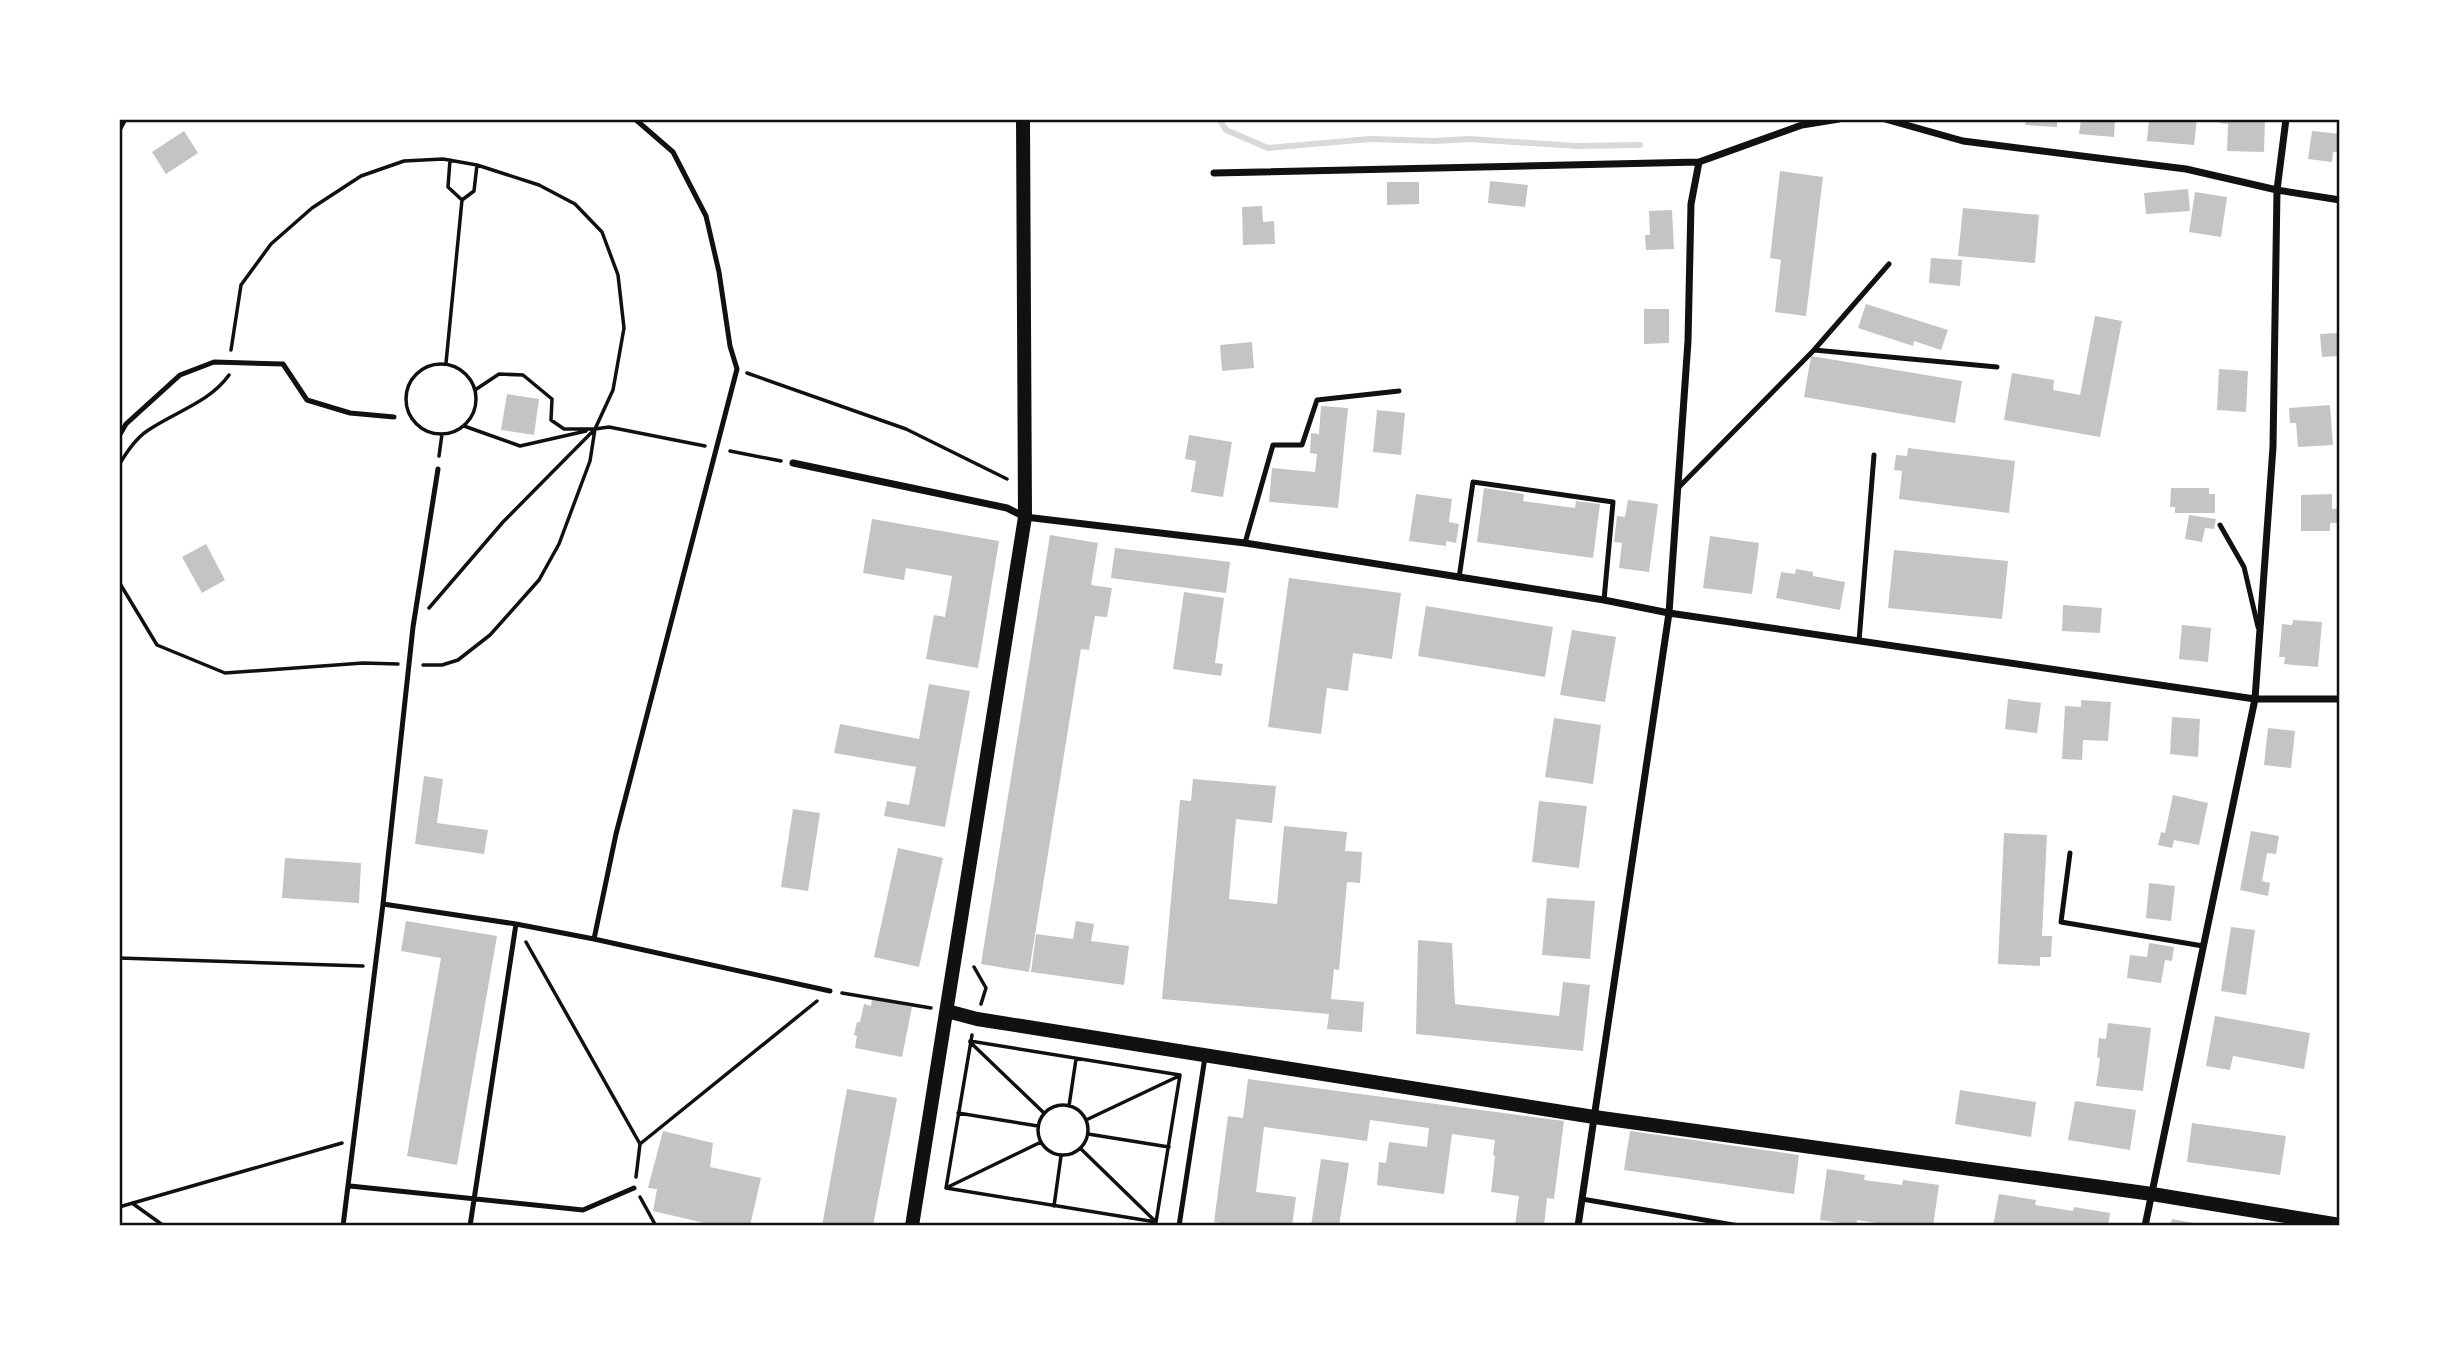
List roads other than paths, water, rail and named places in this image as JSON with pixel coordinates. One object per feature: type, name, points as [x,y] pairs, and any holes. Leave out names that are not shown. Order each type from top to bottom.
[{"type":"main road","points":[[912,1226],[1025,517],[1023,119]]},
{"type":"main road","points":[[947,1011],[977,1019],[1205,1057],[1594,1117],[2152,1194],[2340,1225]]},
{"type":"street","points":[[119,128],[124,119]]},
{"type":"street","points":[[1214,173],[1699,162],[1802,125],[1839,119]]},
{"type":"street","points":[[1885,119],[1963,141],[2186,169],[2277,190],[2340,200]]},
{"type":"street","points":[[2145,1226],[2255,699],[2273,447],[2277,190],[2286,119]]},
{"type":"street","points":[[1578,1226],[1669,613],[1688,341],[1691,204],[1699,162]]},
{"type":"street","points":[[793,463],[1007,508],[1025,517],[1245,543],[1604,600],[1669,613],[2255,699],[2340,699]]},
{"type":"lane","points":[[594,939],[616,834],[737,369],[730,346],[719,272],[706,216],[673,152],[635,119]]},
{"type":"lane","points":[[1679,487],[1814,350],[1889,264]]},
{"type":"lane","points":[[1814,350],[1997,367]]},
{"type":"lane","points":[[119,436],[127,424],[180,375],[214,362],[283,364],[307,400],[349,412],[394,418]]},
{"type":"lane","points":[[1245,543],[1273,444],[1302,445],[1317,400],[1399,391]]},
{"type":"lane","points":[[1859,641],[1874,455]]},
{"type":"lane","points":[[343,1226],[376,966],[413,627],[438,469]]},
{"type":"lane","points":[[1460,578],[1473,482],[1613,502],[1604,600]]},
{"type":"lane","points":[[2220,525],[2244,567],[2260,634]]},
{"type":"lane","points":[[2070,853],[2061,922],[2203,946]]},
{"type":"lane","points":[[383,904],[594,939],[830,991]]},
{"type":"lane","points":[[470,1226],[516,924]]},
{"type":"lane","points":[[1179,1226],[1205,1057]]},
{"type":"lane","points":[[350,1186],[583,1210],[634,1188]]},
{"type":"lane","points":[[1582,1199],[1739,1226]]},
{"type":"waterway","points":[[1219,119],[1226,130],[1268,148],[1370,139],[1469,139],[1577,146],[1640,145]]}]
